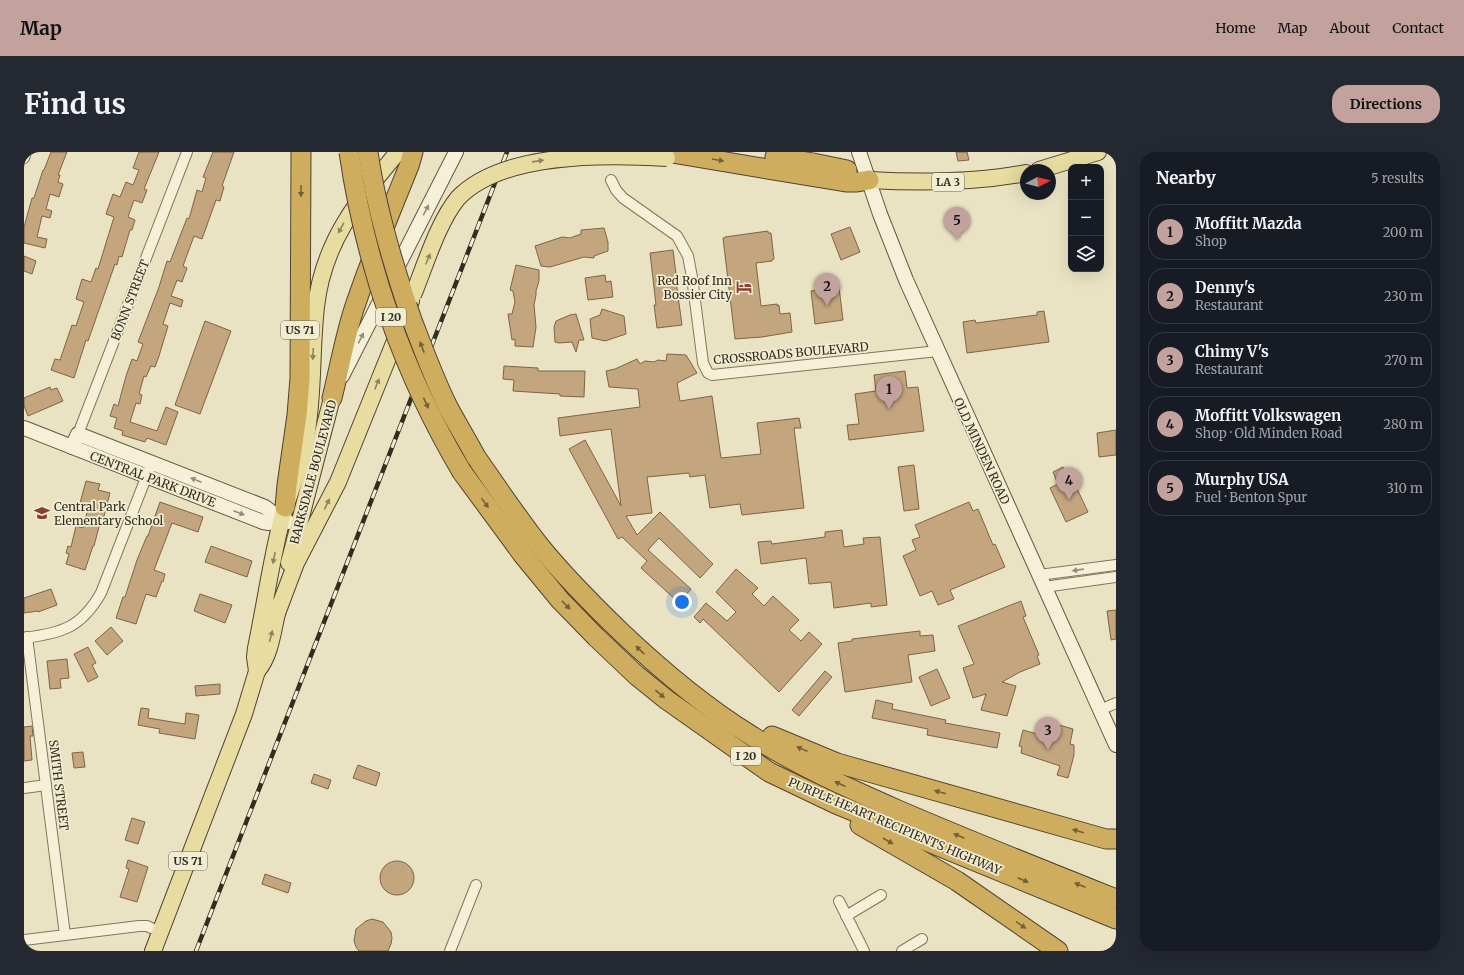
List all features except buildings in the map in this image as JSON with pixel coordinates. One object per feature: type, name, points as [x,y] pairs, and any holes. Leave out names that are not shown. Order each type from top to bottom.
[{"type":"highway","name":"US 71","points":[[284,513],[286,486],[297,415],[300,378],[301,152]]},
{"type":"highway","name":"PURPLE HEART RECIPIENTS HIGHWAY","points":[[349,152],[360,214],[370,251],[402,350],[446,444],[462,472],[523,555],[560,600],[596,637],[636,675],[667,700],[769,772],[836,804],[1116,919]]},
{"type":"highway","name":"PURPLE HEART RECIPIENTS HIGHWAY","points":[[368,152],[377,201],[387,241],[410,313],[430,367],[441,391],[476,457],[510,507],[535,540],[580,592],[647,656],[691,693],[751,736],[780,753],[830,780],[1014,859],[1116,899]]},
{"type":"highway","points":[[332,398],[353,312],[374,252],[409,166],[413,152]]},
{"type":"highway","points":[[737,152],[813,163],[853,172],[869,180]]},
{"type":"highway","points":[[813,163],[829,158],[837,152]]},
{"type":"highway","points":[[666,155],[690,155],[846,182],[869,180]]},
{"type":"highway","points":[[691,693],[776,738],[837,763],[1113,840]]},
{"type":"highway","points":[[769,772],[957,881],[1058,951]]},
{"type":"main road","name":"BARKSDALE BOULEVARD","points":[[257,672],[255,665],[256,648],[284,513],[300,462],[309,420],[316,306],[321,278],[330,252],[351,211],[398,152]]},
{"type":"main road","name":"BARKSDALE BOULEVARD","points":[[153,951],[244,714],[257,672],[266,655],[276,616],[296,563],[306,528],[332,398],[456,152]]},
{"type":"main road","name":"OLD MINDEN ROAD","points":[[859,152],[876,203],[896,254],[938,351],[1116,745]]},
{"type":"main road","points":[[1056,165],[1097,152]]},
{"type":"main road","points":[[306,528],[338,482],[446,215],[458,198],[488,174],[528,162],[579,156],[666,155]]},
{"type":"main road","name":"LA 3","points":[[869,180],[937,183],[988,179],[1020,174]]},
{"type":"main road","name":"CENTRAL PARK DRIVE","points":[[24,428],[269,524],[284,513]]},
{"type":"main road","name":"BONN STREET","points":[[72,447],[78,434]]},
{"type":"main road","name":"CENTRAL PARK DRIVE","points":[[78,434],[265,507],[284,513],[306,528]]},
{"type":"street","points":[[24,158],[26,152]]},
{"type":"street","name":"BONN STREET","points":[[78,434],[187,152]]},
{"type":"street","name":"CROSSROADS BOULEVARD","points":[[611,180],[616,190],[623,198],[677,236],[688,256],[703,363],[708,372],[712,375],[938,351]]},
{"type":"street","points":[[26,637],[47,634],[64,629],[79,621],[90,610],[101,593],[152,463]]},
{"type":"street","points":[[1042,581],[1116,565]]},
{"type":"street","points":[[1042,581],[1116,577]]},
{"type":"street","name":"SMITH STREET","points":[[26,637],[65,935]]},
{"type":"street","points":[[1100,710],[1116,703]]},
{"type":"street","points":[[24,788],[46,785]]},
{"type":"street","points":[[450,951],[476,885]]},
{"type":"street","points":[[846,916],[881,895]]},
{"type":"street","points":[[839,901],[864,951]]},
{"type":"street","points":[[24,940],[139,926],[147,926],[160,932]]},
{"type":"street","points":[[902,951],[922,939]]},
{"type":"railway","points":[[196,951],[507,152]]},
{"type":"place","name":"Murphy USA","points":[[957,240]]},
{"type":"place","name":"Red Roof Inn Bossier City","points":[[744,287]]},
{"type":"place","name":"Denny's","points":[[827,306]]},
{"type":"place","name":"Moffitt Mazda","points":[[889,409]]},
{"type":"place","name":"Moffitt Volkswagen","points":[[1069,500]]},
{"type":"place","name":"Central Park Elementary School","points":[[42,513]]},
{"type":"place","name":"Chimy V's","points":[[1048,750]]}]
